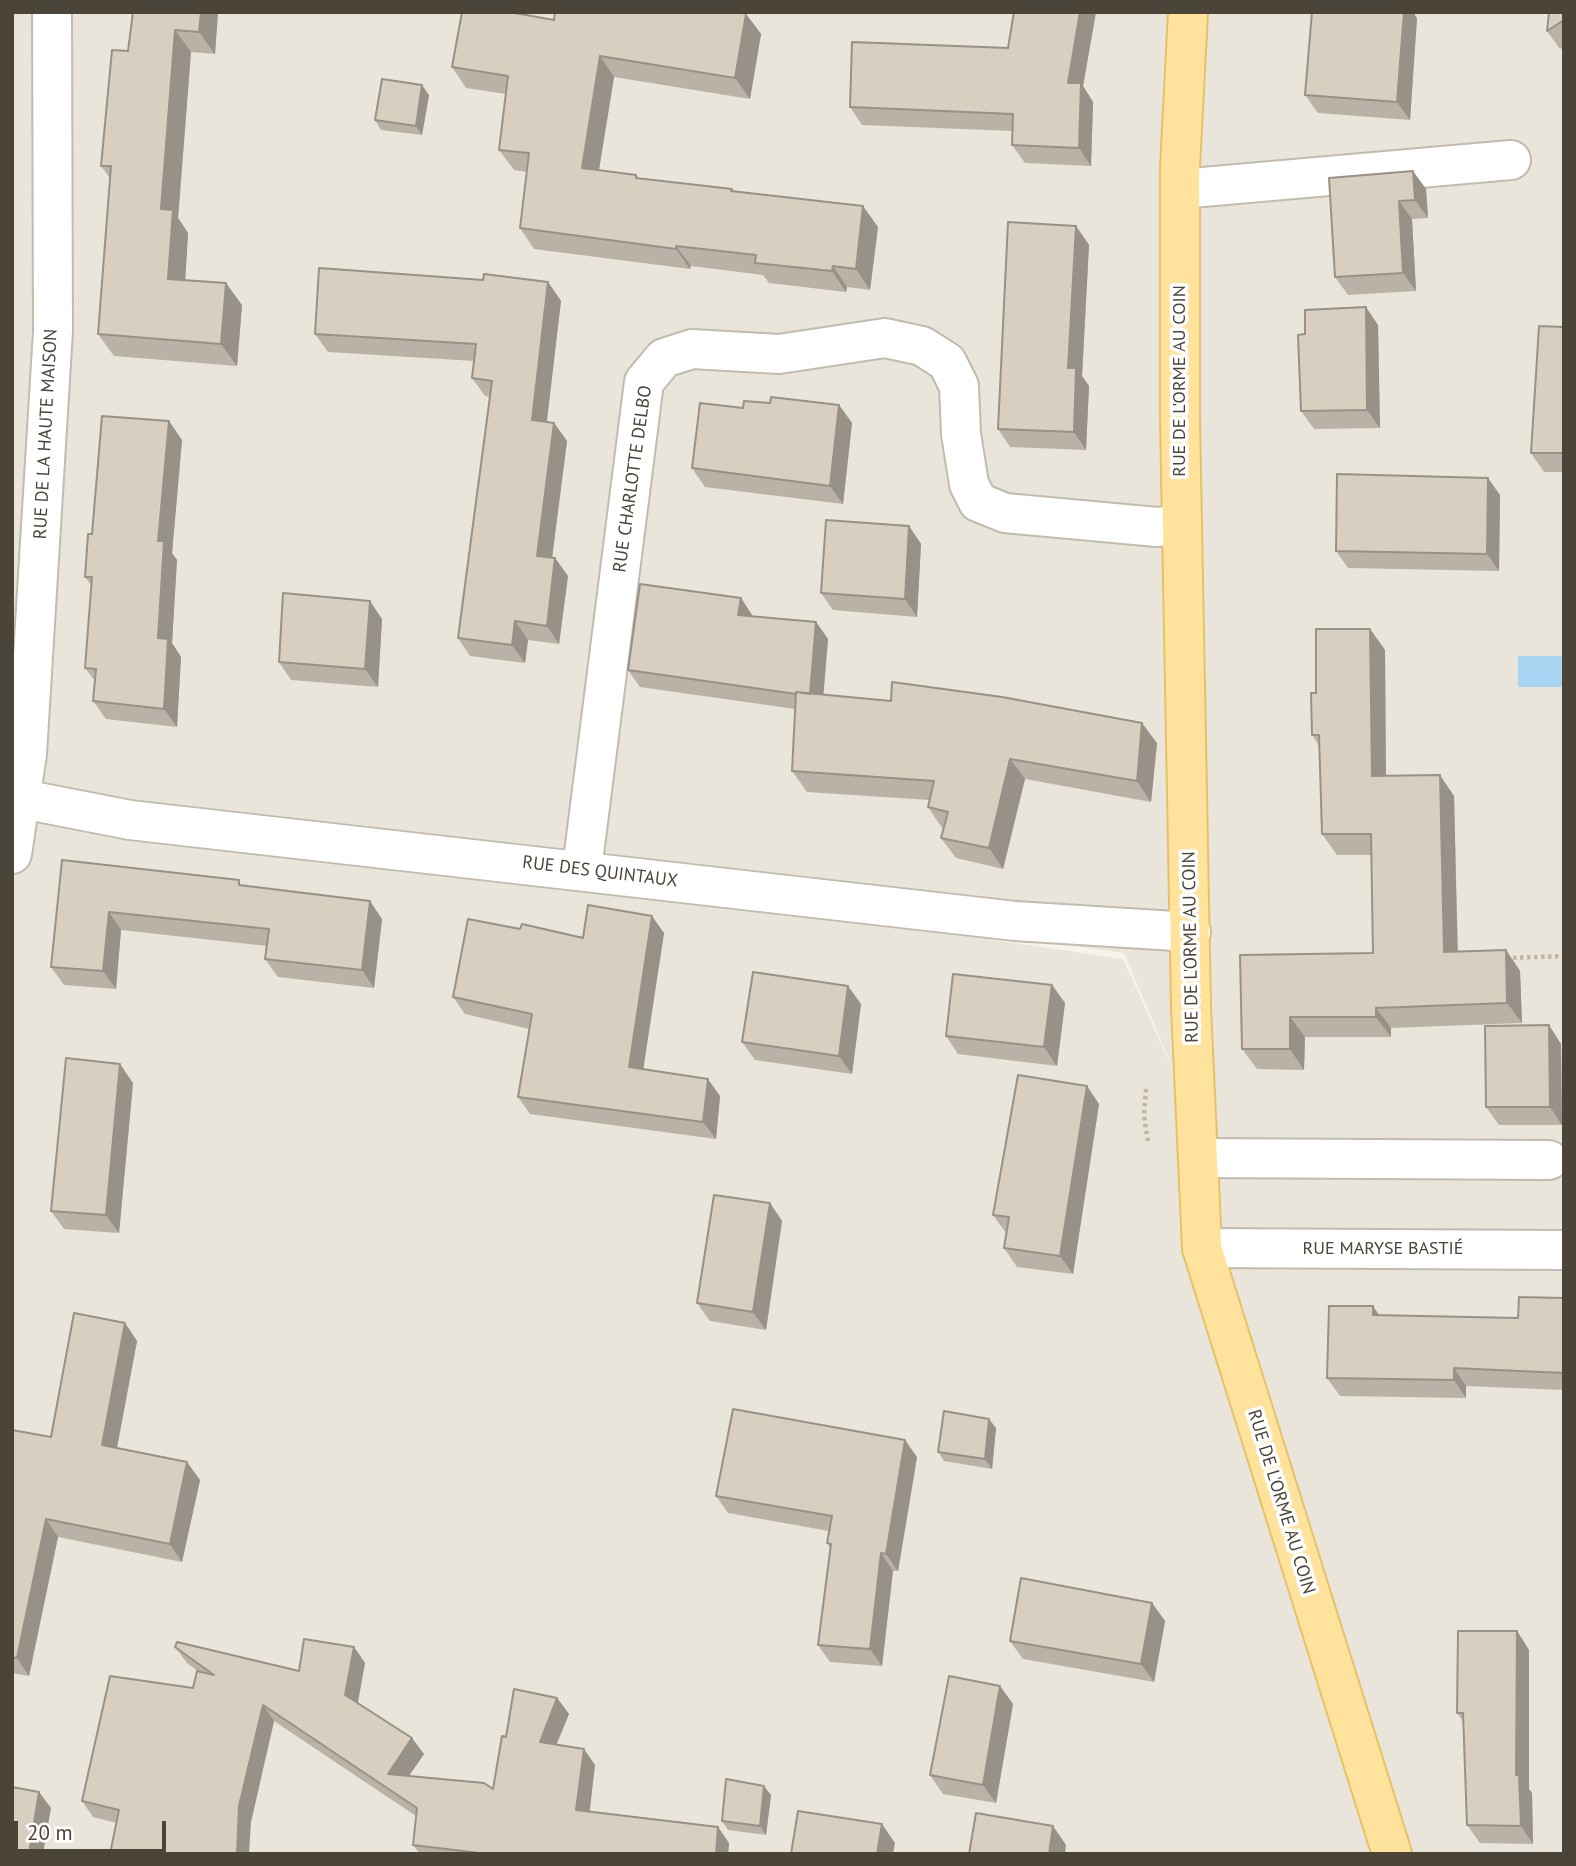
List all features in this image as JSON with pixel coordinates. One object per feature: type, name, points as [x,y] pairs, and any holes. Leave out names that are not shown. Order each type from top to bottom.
[{"type":"main road","name":"RUE DE L'ORME AU COIN","points":[[1188,12],[1180,189],[1181,525],[1202,1248],[1392,1854]]},
{"type":"street","name":"RUE DE LA HAUTE MAISON","points":[[12,854],[16,797],[27,754],[53,331],[52,12]]},
{"type":"street","points":[[1180,189],[1511,160]]},
{"type":"street","name":"RUE CHARLOTTE DELBO","points":[[582,869],[644,382],[664,358],[692,349],[779,354],[885,338],[922,346],[947,362],[959,386],[961,434],[969,484],[978,502],[1005,513],[1157,527],[1181,525]]},
{"type":"street","name":"RUE DES QUINTAUX","points":[[16,797],[130,820],[1015,920],[1191,932]]},
{"type":"street","points":[[1198,1158],[1549,1160]]},
{"type":"street","name":"RUE MARYSE BASTIÉ","points":[[1202,1248],[1564,1250]]},
{"type":"path","points":[[1495,958],[1564,956]]},
{"type":"shaded area","points":[[12,12],[1564,12],[1564,1854],[12,1854]],"holes":[[[216,825],[1124,953],[1189,1106],[1123,959]]]},
{"type":"water","points":[[1518,656],[1564,656],[1564,687],[1518,687]]},
{"type":"building","points":[[133,12],[201,12],[199,32],[175,30],[161,209],[173,210],[168,279],[226,283],[221,344],[98,334],[111,166],[101,166],[112,50],[128,51]]},
{"type":"building","points":[[462,12],[509,12],[554,20],[555,12],[746,14],[735,78],[600,56],[582,168],[636,175],[636,178],[732,189],[731,191],[863,206],[856,269],[833,266],[832,271],[755,263],[756,255],[676,246],[676,249],[520,228],[529,153],[499,150],[508,76],[452,67]]},
{"type":"building","points":[[1014,12],[1080,12],[1068,83],[1081,83],[1079,148],[1012,145],[1013,114],[850,107],[852,42],[1008,48]]},
{"type":"building","points":[[1312,12],[1404,12],[1397,102],[1305,95]]},
{"type":"building","points":[[1549,12],[1564,12],[1564,20],[1547,31]]},
{"type":"building","points":[[382,79],[422,85],[416,126],[375,120]]},
{"type":"building","points":[[1413,171],[1415,200],[1399,201],[1403,273],[1335,277],[1329,178]]},
{"type":"building","points":[[1008,222],[1076,226],[1068,368],[1076,368],[1074,432],[998,429]]},
{"type":"building","points":[[319,268],[483,280],[484,274],[548,282],[532,420],[554,423],[537,556],[555,558],[547,626],[515,621],[512,645],[458,638],[492,381],[472,378],[476,344],[315,334]]},
{"type":"building","points":[[1366,307],[1367,410],[1301,411],[1298,335],[1305,334],[1305,310]]},
{"type":"building","points":[[1539,326],[1564,327],[1564,453],[1531,453]]},
{"type":"building","points":[[771,397],[839,405],[830,486],[692,468],[700,403],[743,408],[744,401],[770,403]]},
{"type":"building","points":[[102,416],[169,421],[158,541],[164,541],[158,638],[168,639],[164,709],[93,701],[96,669],[85,668],[92,577],[85,577],[88,534],[92,534]]},
{"type":"building","points":[[1337,474],[1488,478],[1487,554],[1336,551]]},
{"type":"building","points":[[826,520],[909,526],[905,599],[821,593]]},
{"type":"building","points":[[640,584],[741,598],[738,615],[816,622],[810,694],[628,670]]},
{"type":"building","points":[[283,593],[370,601],[365,669],[279,662]]},
{"type":"building","points":[[1316,629],[1370,629],[1372,776],[1440,775],[1444,952],[1506,950],[1507,1003],[1376,1008],[1376,1017],[1290,1017],[1290,1049],[1242,1049],[1240,955],[1373,953],[1371,834],[1322,834],[1319,735],[1312,735],[1311,693],[1316,693]]},
{"type":"building","points":[[892,682],[1002,697],[1142,723],[1137,781],[1010,759],[989,848],[941,838],[948,812],[928,807],[934,781],[792,771],[796,692],[891,701]]},
{"type":"building","points":[[62,860],[239,880],[239,885],[370,901],[362,970],[265,959],[269,929],[109,912],[103,971],[51,967]]},
{"type":"building","points":[[588,905],[652,916],[629,1067],[708,1079],[703,1122],[518,1097],[532,1014],[453,997],[468,919],[520,929],[522,924],[583,938]]},
{"type":"building","points":[[753,972],[848,986],[839,1056],[742,1042]]},
{"type":"building","points":[[953,974],[1052,985],[1044,1047],[946,1036]]},
{"type":"building","points":[[1549,1025],[1550,1107],[1486,1107],[1485,1026]]},
{"type":"building","points":[[66,1058],[120,1064],[106,1215],[51,1211]]},
{"type":"building","points":[[1018,1075],[1087,1086],[1060,1256],[1004,1248],[1009,1217],[993,1215]]},
{"type":"building","points":[[714,1195],[770,1203],[753,1312],[697,1303]]},
{"type":"building","points":[[1519,1297],[1564,1298],[1564,1373],[1454,1368],[1454,1380],[1327,1378],[1329,1306],[1373,1306],[1373,1315],[1518,1318]]},
{"type":"building","points":[[74,1313],[125,1323],[102,1445],[187,1462],[170,1544],[46,1519],[17,1658],[12,1657],[12,1430],[51,1437]]},
{"type":"building","points":[[733,1409],[905,1440],[886,1554],[881,1553],[870,1649],[818,1645],[832,1516],[716,1496]]},
{"type":"building","points":[[944,1411],[989,1419],[985,1459],[938,1452]]},
{"type":"building","points":[[1021,1578],[1152,1603],[1141,1664],[1010,1641]]},
{"type":"building","points":[[1458,1631],[1517,1631],[1516,1775],[1519,1775],[1521,1826],[1467,1825],[1463,1713],[1457,1713]]},
{"type":"building","points":[[304,1639],[354,1647],[345,1695],[412,1738],[388,1774],[484,1783],[493,1789],[514,1689],[557,1698],[540,1742],[584,1749],[576,1810],[718,1827],[716,1854],[488,1854],[413,1845],[417,1808],[263,1705],[239,1806],[237,1854],[110,1854],[119,1810],[82,1801],[110,1676],[193,1688],[197,1671],[214,1675],[175,1647],[177,1642],[299,1671]]},
{"type":"building","points":[[949,1676],[1000,1686],[983,1785],[930,1775]]},
{"type":"building","points":[[726,1779],[764,1786],[760,1826],[722,1821]]},
{"type":"building","points":[[12,1787],[39,1792],[29,1854],[12,1854]]},
{"type":"building","points":[[798,1811],[882,1824],[877,1854],[791,1854]]},
{"type":"building","points":[[976,1813],[1053,1826],[1049,1854],[969,1854]]}]
